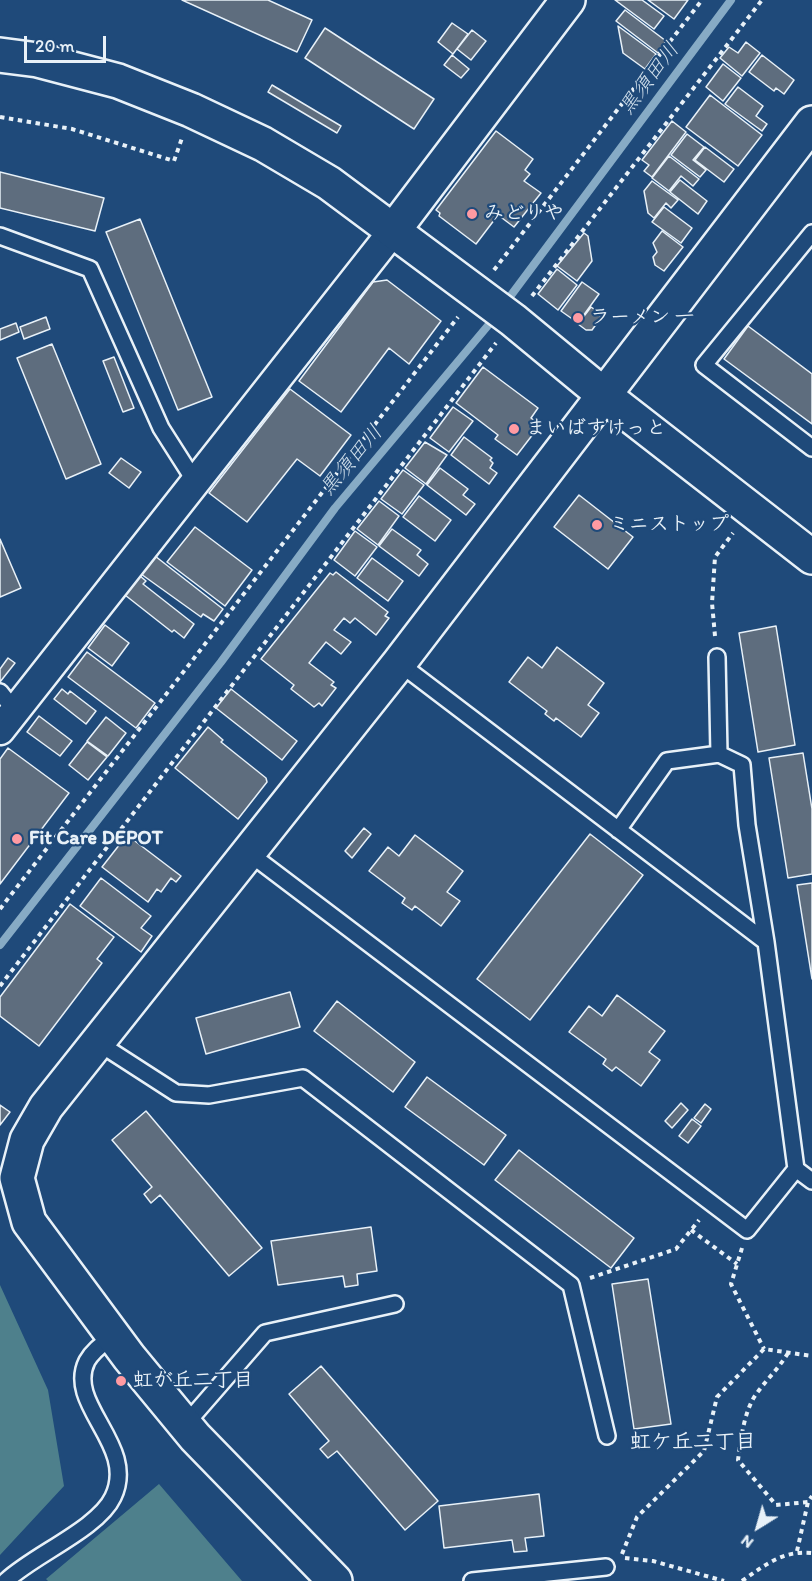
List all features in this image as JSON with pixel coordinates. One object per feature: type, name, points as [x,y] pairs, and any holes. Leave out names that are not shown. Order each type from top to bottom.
[{"type":"street","points":[[5,711],[196,483],[393,231],[568,0]]},
{"type":"street","points":[[0,55],[38,60],[118,81],[191,110],[263,144],[320,177],[495,306],[605,396],[812,557]]},
{"type":"street","points":[[335,1581],[185,1425],[113,1335],[29,1222],[9,1177],[41,1115],[399,663],[812,123]]},
{"type":"lane","points":[[812,233],[704,365],[812,448]]},
{"type":"lane","points":[[0,236],[90,269],[161,428],[196,483]]},
{"type":"lane","points":[[717,657],[719,754]]},
{"type":"lane","points":[[399,663],[766,942]]},
{"type":"lane","points":[[249,853],[747,1230],[796,1169],[766,942],[747,825],[742,765],[719,754],[667,761],[618,830]]},
{"type":"lane","points":[[97,1042],[176,1093],[209,1095],[303,1078],[571,1285],[607,1436]]},
{"type":"lane","points":[[796,1169],[812,1180]]},
{"type":"lane","points":[[185,1425],[265,1333],[395,1304]]},
{"type":"lane","points":[[6,1581],[91,1521],[113,1498],[118,1482],[114,1447],[82,1384],[88,1360],[113,1335]]},
{"type":"lane","points":[[472,1581],[606,1567]]},
{"type":"path","points":[[0,986],[495,306],[702,0]]},
{"type":"path","points":[[0,909],[495,306],[762,0]]},
{"type":"path","points":[[0,117],[72,129],[174,161],[182,137]]},
{"type":"path","points":[[717,657],[712,603],[716,557],[751,508]]},
{"type":"path","points":[[571,1285],[675,1250],[713,1203]]},
{"type":"path","points":[[691,1230],[737,1264]]},
{"type":"path","points":[[747,1230],[731,1284],[764,1349]]},
{"type":"path","points":[[764,1349],[812,1356]]},
{"type":"path","points":[[724,1581],[653,1561],[621,1558],[636,1517],[704,1451],[717,1397],[764,1349]]},
{"type":"path","points":[[788,1353],[780,1368],[756,1394],[741,1435],[738,1460],[776,1504],[808,1502]]},
{"type":"path","points":[[797,1551],[808,1502],[812,1496]]},
{"type":"path","points":[[742,1581],[774,1558],[797,1551],[812,1552]]},
{"type":"green space","points":[[0,1285],[48,1390],[64,1486],[0,1555]]},
{"type":"green space","points":[[159,1484],[242,1581],[48,1581],[46,1579]]},
{"type":"building","points":[[182,0],[268,0],[312,20],[297,52]]},
{"type":"building","points":[[615,0],[642,0],[664,16],[654,29]]},
{"type":"building","points":[[648,0],[688,0],[674,19]]},
{"type":"building","points":[[625,10],[666,41],[658,53],[616,21]]},
{"type":"building","points":[[452,23],[468,34],[453,54],[438,42]]},
{"type":"building","points":[[618,26],[656,54],[645,69],[623,53]]},
{"type":"building","points":[[325,28],[434,99],[414,129],[305,58]]},
{"type":"building","points":[[472,30],[486,41],[471,60],[457,49]]},
{"type":"building","points":[[746,42],[760,53],[742,76],[720,58],[729,47],[738,53]]},
{"type":"building","points":[[452,55],[469,69],[461,78],[444,65]]},
{"type":"building","points":[[762,55],[794,80],[784,94],[776,88],[774,91],[749,72]]},
{"type":"building","points":[[723,64],[741,78],[723,101],[706,87]]},
{"type":"building","points":[[272,85],[341,126],[337,133],[268,92]]},
{"type":"building","points":[[738,87],[763,106],[756,116],[767,124],[762,131],[725,104]]},
{"type":"building","points":[[710,95],[762,135],[738,166],[686,127]]},
{"type":"building","points":[[672,121],[686,132],[652,177],[644,171],[649,165],[642,160]]},
{"type":"building","points":[[496,131],[533,159],[525,170],[530,174],[524,181],[541,193],[514,227],[498,215],[476,244],[439,216],[440,213],[436,210]]},
{"type":"building","points":[[687,134],[704,147],[693,160],[706,170],[700,177],[671,155]]},
{"type":"building","points":[[705,147],[734,169],[724,182],[695,160]]},
{"type":"building","points":[[669,156],[699,179],[693,186],[681,176],[669,191],[652,178]]},
{"type":"building","points":[[0,172],[104,198],[95,231],[0,208]]},
{"type":"building","points":[[680,180],[707,201],[698,214],[670,192]]},
{"type":"building","points":[[652,181],[678,200],[671,208],[666,203],[654,218],[648,213],[644,191]]},
{"type":"building","points":[[664,207],[692,228],[681,243],[652,222]]},
{"type":"building","points":[[140,219],[212,397],[178,410],[106,232]]},
{"type":"building","points":[[662,231],[683,247],[664,271],[655,265],[653,257],[657,252],[653,243]]},
{"type":"building","points":[[584,233],[588,236],[592,261],[577,281],[557,266]]},
{"type":"building","points":[[557,269],[577,285],[558,310],[538,294]]},
{"type":"building","points":[[387,280],[441,321],[409,364],[389,348],[341,412],[299,381],[373,282]]},
{"type":"building","points":[[582,282],[599,294],[578,323],[561,311]]},
{"type":"building","points":[[591,307],[601,314],[600,319],[592,330],[586,330],[578,324]]},
{"type":"building","points":[[46,317],[50,329],[24,339],[20,327]]},
{"type":"building","points":[[16,323],[19,332],[0,340],[0,329]]},
{"type":"building","points":[[748,326],[812,374],[812,424],[724,359]]},
{"type":"building","points":[[52,344],[101,464],[66,479],[17,358]]},
{"type":"building","points":[[114,357],[134,408],[123,412],[103,361]]},
{"type":"building","points":[[483,367],[538,408],[531,418],[540,425],[517,455],[495,439],[498,435],[456,403]]},
{"type":"building","points":[[290,389],[351,435],[320,476],[297,459],[247,522],[209,493]]},
{"type":"building","points":[[453,407],[473,421],[449,452],[430,438]]},
{"type":"building","points":[[464,437],[492,458],[490,460],[493,463],[490,468],[497,473],[489,484],[451,455]]},
{"type":"building","points":[[425,442],[447,455],[426,484],[405,468]]},
{"type":"building","points":[[121,458],[141,472],[129,488],[109,473]]},
{"type":"building","points":[[440,468],[468,489],[463,495],[475,504],[466,515],[427,485]]},
{"type":"building","points":[[403,470],[424,485],[402,514],[381,499]]},
{"type":"building","points":[[579,495],[633,537],[608,569],[554,527]]},
{"type":"building","points":[[419,496],[451,520],[435,541],[403,517]]},
{"type":"building","points":[[379,501],[399,516],[378,545],[357,529]]},
{"type":"building","points":[[195,527],[252,570],[225,606],[167,562]]},
{"type":"building","points":[[392,529],[421,550],[417,555],[428,564],[419,576],[379,546]]},
{"type":"building","points":[[355,531],[377,547],[355,576],[334,560]]},
{"type":"building","points":[[0,539],[21,588],[0,597]]},
{"type":"building","points":[[155,556],[223,609],[214,621],[203,614],[201,617],[141,574]]},
{"type":"building","points":[[372,558],[403,581],[388,601],[357,578]]},
{"type":"building","points":[[336,572],[388,612],[385,616],[389,618],[376,635],[355,618],[350,623],[344,618],[334,630],[351,642],[341,654],[326,642],[309,663],[334,682],[331,685],[336,688],[322,706],[319,703],[314,707],[291,689],[294,685],[261,659],[330,573],[333,575]]},
{"type":"building","points":[[140,576],[146,581],[143,584],[194,624],[184,638],[174,630],[172,632],[125,595]]},
{"type":"building","points":[[105,625],[129,643],[112,666],[88,648]]},
{"type":"building","points":[[776,626],[795,745],[758,752],[739,633]]},
{"type":"building","points":[[557,647],[604,683],[588,705],[599,713],[581,737],[556,718],[554,721],[545,714],[547,711],[509,682],[528,657],[542,668]]},
{"type":"building","points":[[87,652],[155,703],[136,728],[68,677]]},
{"type":"building","points":[[8,658],[15,663],[0,682],[0,669]]},
{"type":"building","points":[[62,689],[68,694],[70,691],[96,711],[86,724],[54,699]]},
{"type":"building","points":[[231,689],[297,741],[282,760],[216,708]]},
{"type":"building","points":[[39,716],[72,741],[60,756],[27,732]]},
{"type":"building","points":[[106,717],[126,733],[108,756],[87,741]]},
{"type":"building","points":[[208,727],[223,740],[221,742],[266,778],[267,782],[238,819],[175,768]]},
{"type":"building","points":[[87,742],[107,757],[88,780],[69,765]]},
{"type":"building","name":"Fit Care DEPOT","points":[[8,748],[69,793],[0,884],[0,759]]},
{"type":"building","points":[[803,753],[812,809],[812,874],[788,878],[769,758]]},
{"type":"building","points":[[364,828],[371,834],[352,858],[345,851]]},
{"type":"building","points":[[590,834],[643,875],[530,1020],[477,979]]},
{"type":"building","points":[[127,835],[181,876],[176,882],[171,878],[161,892],[157,889],[148,902],[102,867]]},
{"type":"building","points":[[415,835],[463,871],[447,892],[460,901],[441,926],[415,906],[412,910],[402,903],[405,898],[369,871],[388,847],[399,856]]},
{"type":"building","points":[[101,878],[151,916],[141,928],[152,936],[141,952],[80,906]]},
{"type":"building","points":[[812,883],[812,979],[797,885]]},
{"type":"building","points":[[70,904],[114,937],[97,959],[102,963],[39,1046],[0,1016],[0,997]]},
{"type":"building","points":[[290,992],[300,1027],[206,1054],[196,1018]]},
{"type":"building","points":[[617,995],[665,1031],[649,1052],[660,1060],[641,1086],[616,1067],[612,1071],[603,1064],[606,1059],[569,1032],[589,1006],[602,1016]]},
{"type":"building","points":[[337,1001],[415,1062],[393,1092],[314,1031]]},
{"type":"building","points":[[427,1077],[506,1135],[484,1165],[405,1107]]},
{"type":"building","points":[[681,1103],[688,1110],[672,1128],[665,1121]]},
{"type":"building","points":[[705,1104],[711,1109],[701,1123],[694,1118]]},
{"type":"building","points":[[0,1105],[10,1112],[0,1125]]},
{"type":"building","points":[[146,1111],[262,1248],[229,1276],[160,1195],[151,1203],[144,1194],[152,1187],[112,1140]]},
{"type":"building","points":[[692,1119],[701,1126],[688,1143],[679,1136]]},
{"type":"building","points":[[519,1150],[634,1238],[611,1268],[495,1180]]},
{"type":"building","points":[[371,1227],[377,1271],[357,1274],[358,1285],[345,1287],[343,1276],[278,1285],[271,1241]]},
{"type":"building","points":[[648,1279],[671,1424],[634,1429],[612,1284]]},
{"type":"building","points":[[321,1366],[438,1501],[405,1530],[337,1451],[328,1458],[320,1449],[329,1441],[289,1394]]},
{"type":"building","points":[[539,1494],[544,1536],[525,1538],[527,1551],[514,1552],[512,1540],[444,1548],[439,1506]]},
{"type":"waterway","name":"黒須田川","points":[[503,306],[731,0]]},
{"type":"waterway","name":"黒須田川","points":[[0,945],[221,662],[335,508],[496,316]]},
{"type":"place","name":"みどりや","points":[[472,214]]},
{"type":"place","name":"ラーメン 一","points":[[578,318]]},
{"type":"place","name":"まいばすけっと","points":[[514,429]]},
{"type":"place","name":"ミニストップ","points":[[597,525]]},
{"type":"place","name":"Fit Care DEPOT","points":[[17,839]]},
{"type":"place","name":"虹が丘二丁目","points":[[121,1381]]},
{"type":"district","name":"虹ケ丘二丁目","points":[[693,1443]]}]
